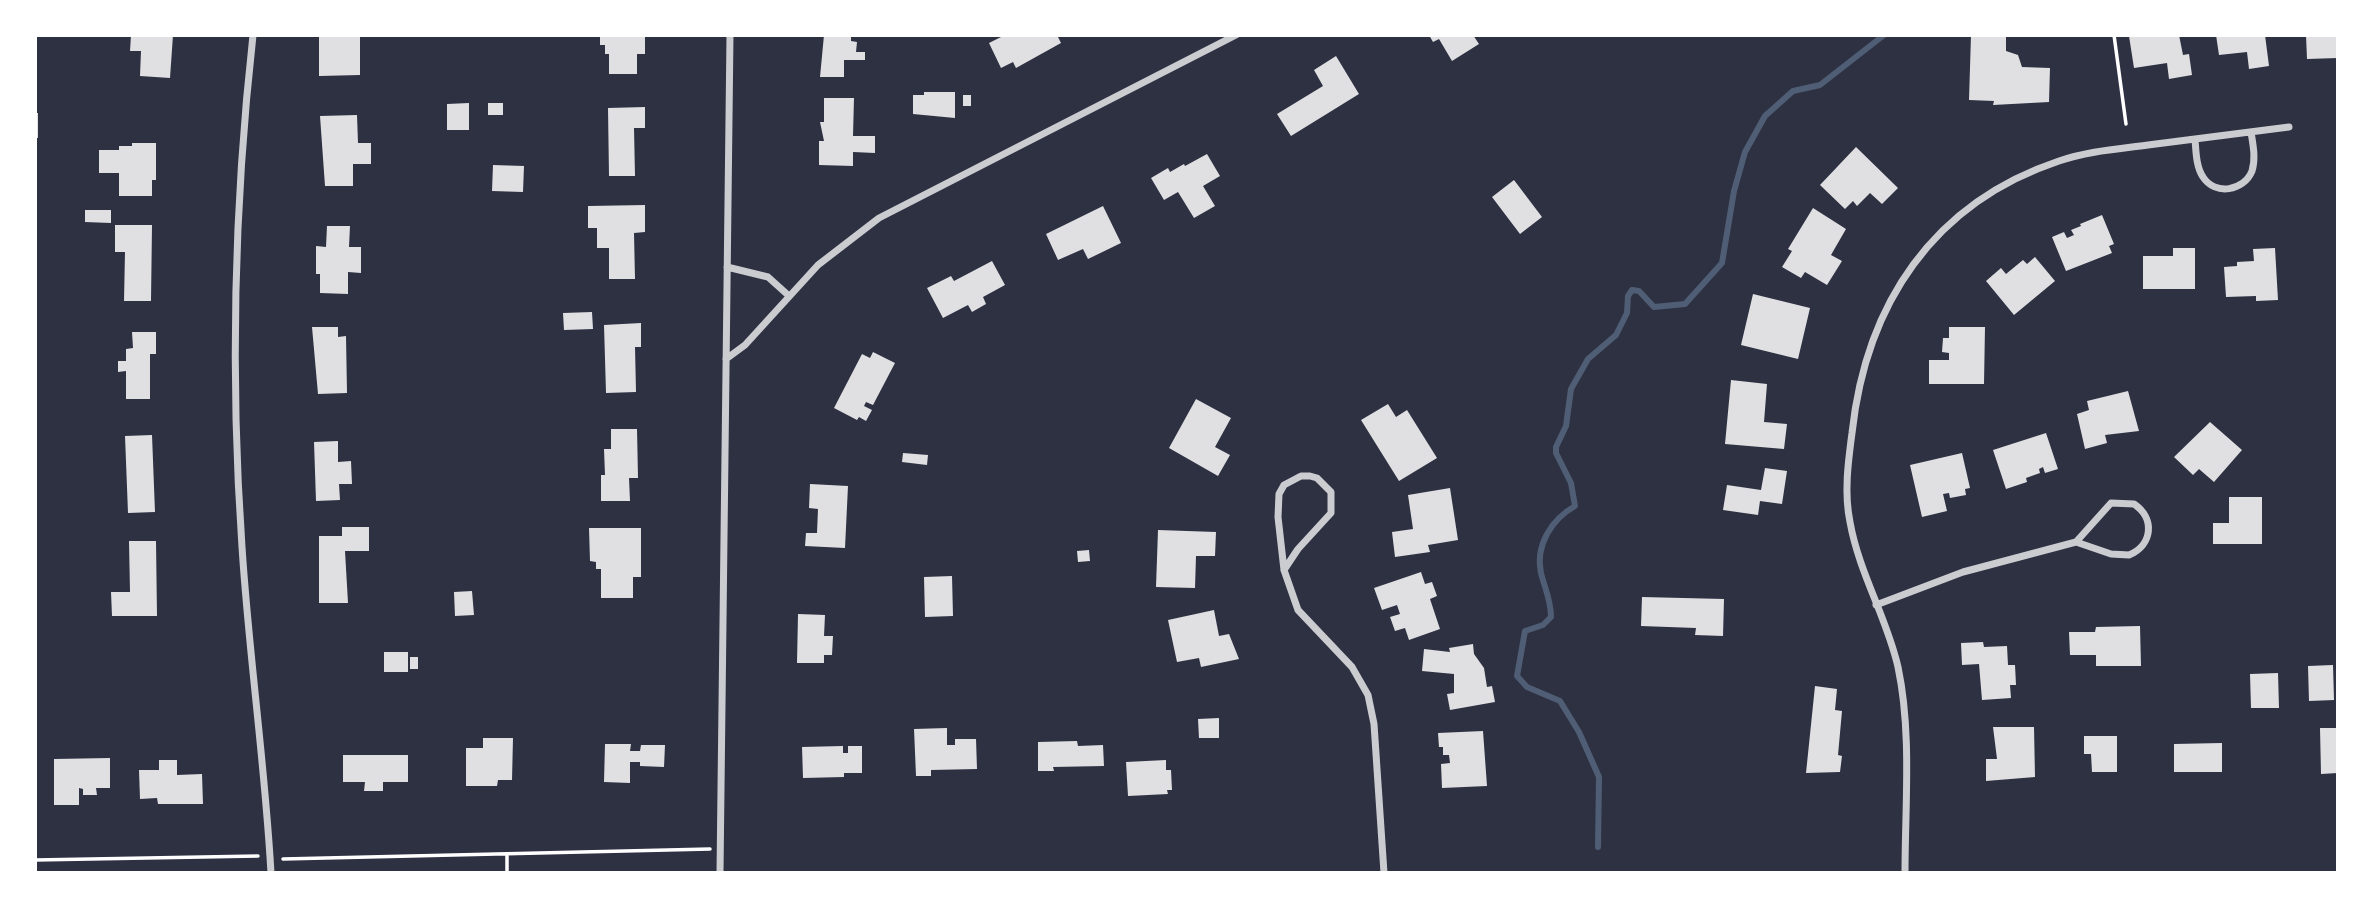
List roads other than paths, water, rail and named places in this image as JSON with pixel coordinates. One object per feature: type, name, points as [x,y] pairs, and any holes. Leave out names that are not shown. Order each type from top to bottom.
[{"type":"street","points":[[253,35],[236,235],[235,431],[242,548],[271,873]]},
{"type":"street","points":[[720,873],[730,35]]},
{"type":"street","points":[[726,359],[745,345],[788,295],[842,245],[898,207],[1178,67],[1236,35]]},
{"type":"street","points":[[1905,873],[1902,692],[1898,666],[1857,553],[1850,522],[1847,473],[1854,408],[1864,363],[1881,318],[1905,274],[1958,217],[1991,193],[2032,171],[2094,152],[2289,127]]},
{"type":"street","points":[[2194,139],[2204,179],[2210,185],[2229,189],[2244,183],[2252,169],[2251,132]]},
{"type":"street","points":[[727,267],[768,277],[788,295]]},
{"type":"street","points":[[1284,570],[1331,513],[1331,492],[1317,478],[1301,476],[1291,479],[1279,494],[1278,517],[1284,570],[1298,610],[1352,667],[1368,695],[1374,724],[1384,873]]},
{"type":"street","points":[[1877,605],[1963,572],[2076,542],[2111,503],[2134,504],[2147,516],[2149,533],[2146,541],[2129,555],[2111,554],[2076,542]]},
{"type":"waterway","points":[[1598,847],[1599,777],[1579,732],[1560,701],[1527,687],[1517,676],[1525,631],[1543,625],[1551,617],[1541,573],[1543,543],[1559,518],[1575,506],[1571,483],[1556,453],[1566,426],[1571,389],[1588,359],[1616,335],[1627,313],[1628,296],[1632,290],[1639,291],[1654,307],[1685,304],[1722,263],[1734,191],[1745,152],[1765,116],[1793,91],[1820,85],[1884,35]]}]
